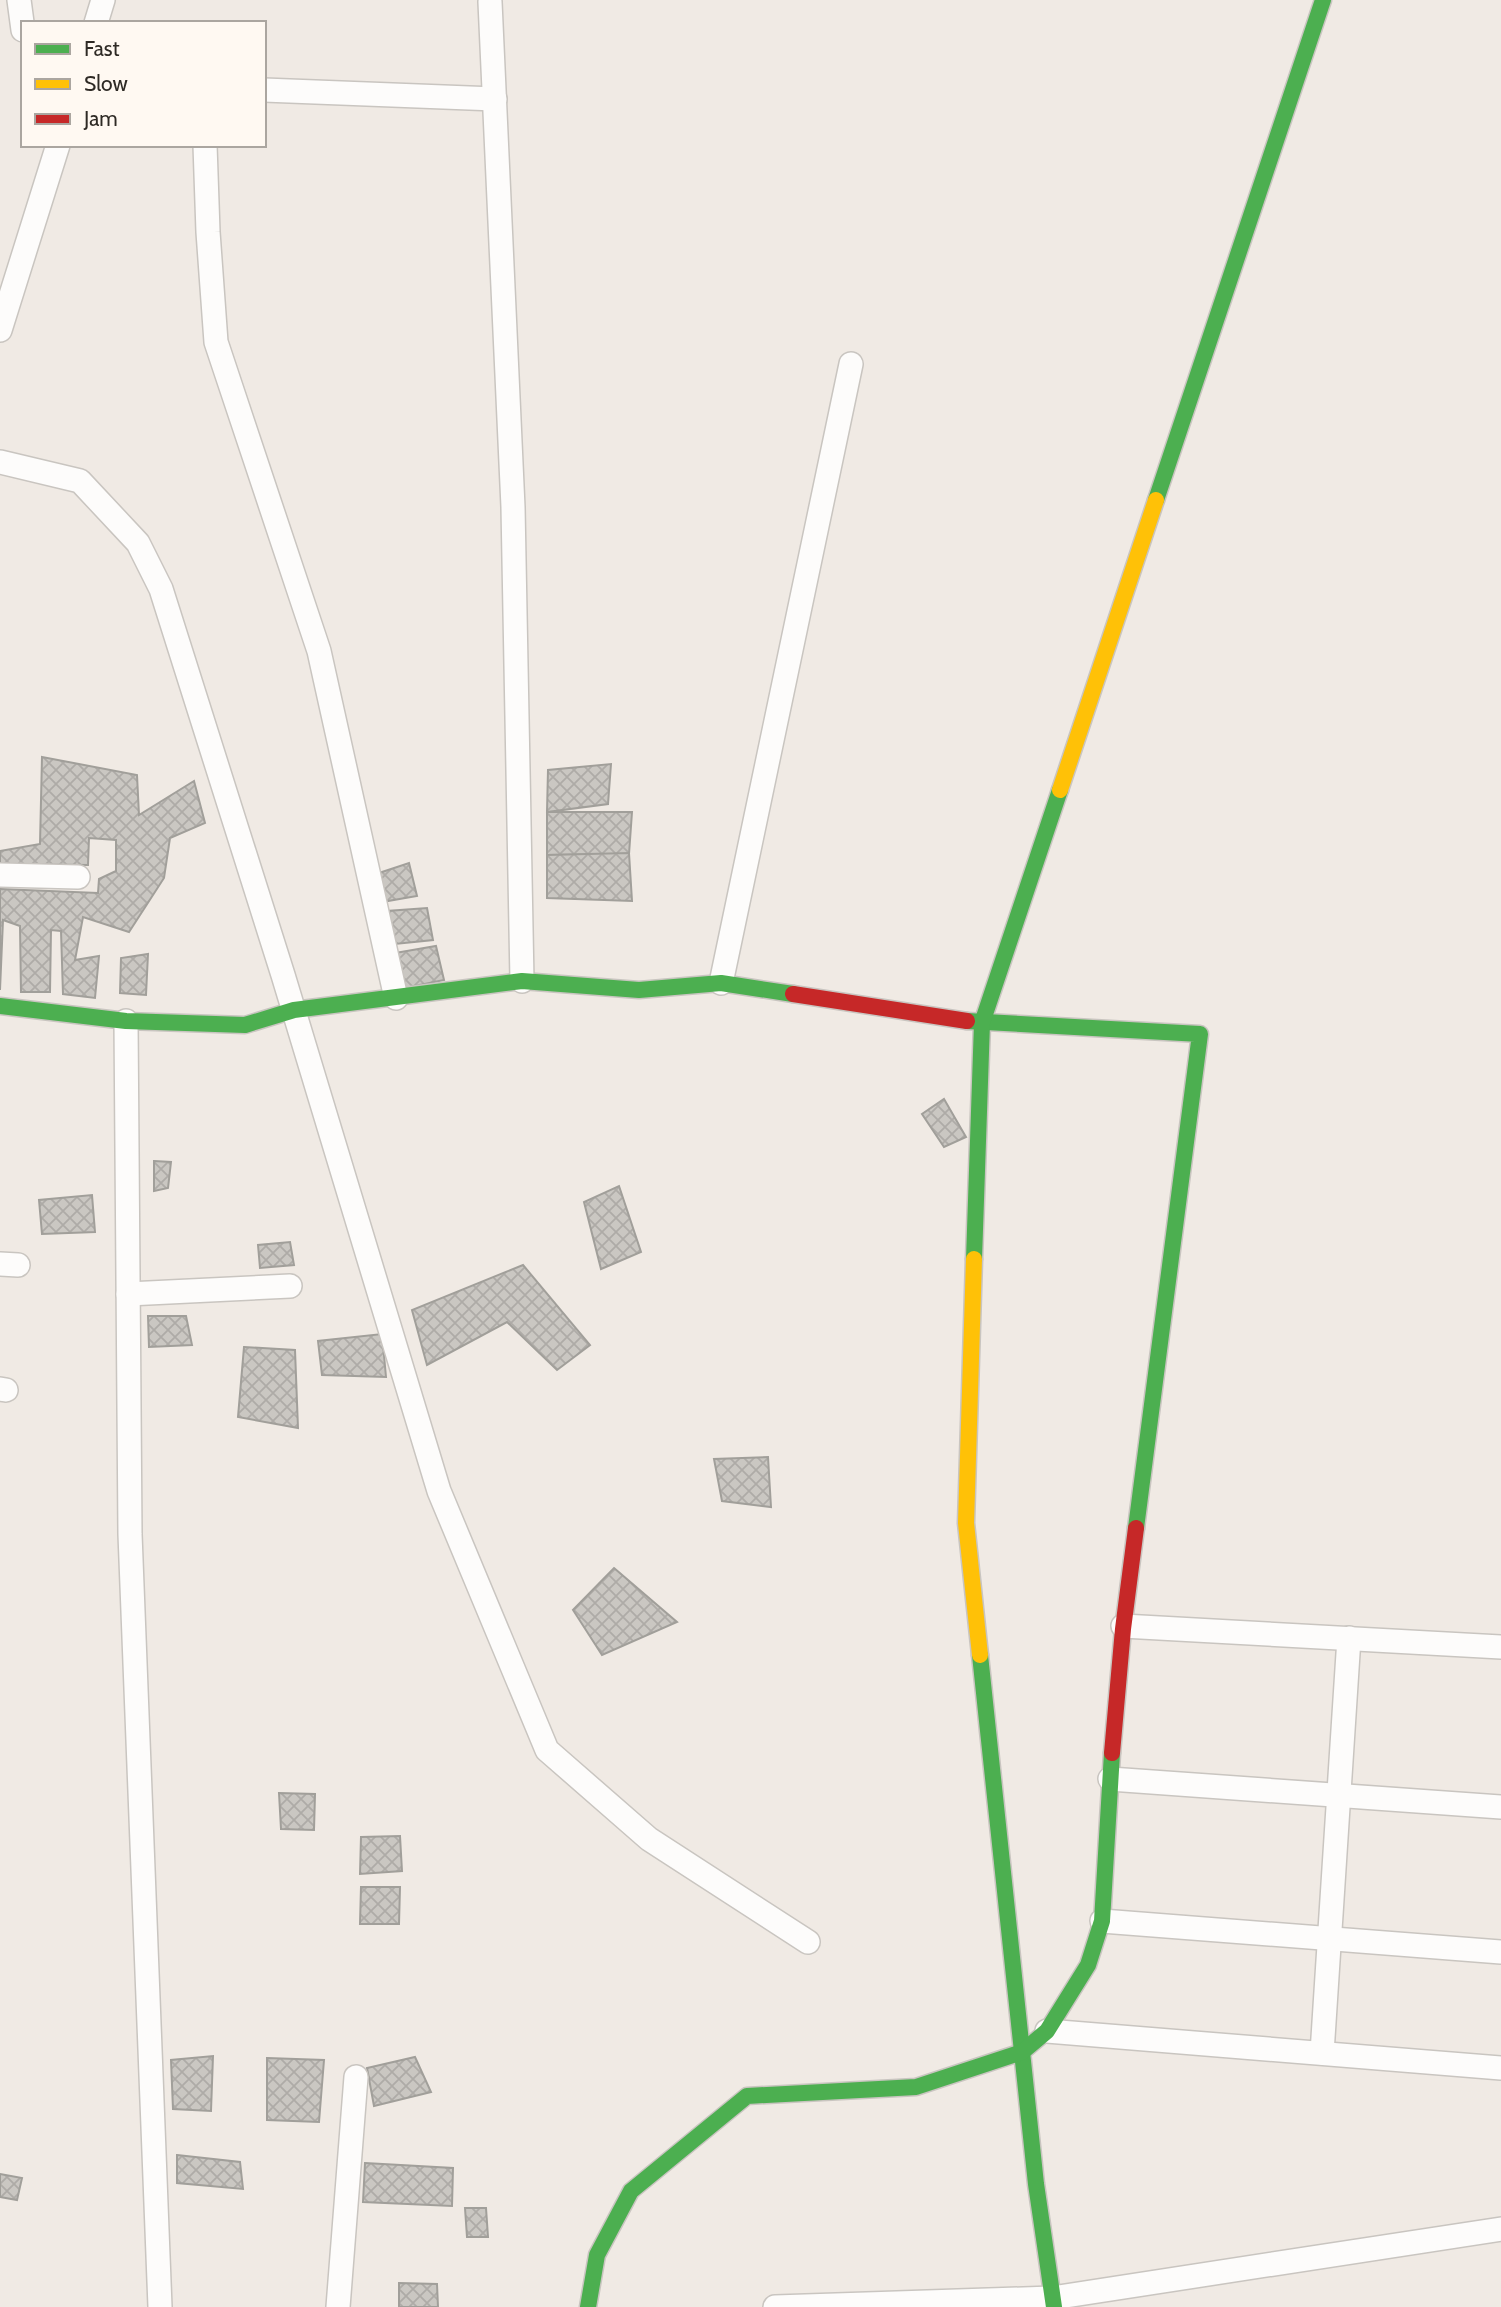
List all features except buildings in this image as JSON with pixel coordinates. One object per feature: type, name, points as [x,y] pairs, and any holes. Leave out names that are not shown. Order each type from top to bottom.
[{"type":"street","points":[[19,0],[22,21]]},
{"type":"street","points":[[97,21],[103,0]]},
{"type":"street","points":[[1053,2303],[1036,2184],[966,1523],[982,1023],[1323,0]]},
{"type":"street","points":[[490,2],[513,508],[522,981]]},
{"type":"street","points":[[266,90],[495,99]]},
{"type":"street","points":[[0,330],[57,147]]},
{"type":"street","points":[[205,147],[216,342],[320,651],[396,998]]},
{"type":"street","points":[[721,983],[851,364]]},
{"type":"street","points":[[0,462],[80,481],[138,543],[161,589],[294,1010],[439,1491],[547,1750],[649,1839],[808,1942]]},
{"type":"street","points":[[0,876],[78,877]]},
{"type":"street","points":[[0,1006],[125,1021],[245,1025],[294,1010],[522,981],[639,990],[721,983],[982,1023],[1200,1034],[1124,1626],[1110,1779],[1102,1921],[1088,1965],[1047,2031],[1022,2052],[916,2087],[747,2096],[631,2191],[597,2255],[588,2307]]},
{"type":"street","points":[[125,1021],[130,1534],[160,2307]]},
{"type":"street","points":[[128,1294],[290,1286]]},
{"type":"street","points":[[1124,1626],[1501,1647]]},
{"type":"street","points":[[1322,2053],[1349,1638]]},
{"type":"street","points":[[1110,1779],[1501,1807]]},
{"type":"street","points":[[1102,1921],[1501,1952]]},
{"type":"street","points":[[1047,2031],[1501,2068]]},
{"type":"street","points":[[338,2307],[356,2077]]},
{"type":"street","points":[[775,2307],[1053,2303],[1501,2229]]},
{"type":"traffic: fast","points":[[1156,500],[1323,0]]},
{"type":"traffic: fast","points":[[974,1259],[982,1023],[1060,790]]},
{"type":"traffic: fast","points":[[0,1006],[126,1021],[245,1025],[294,1010],[522,981],[639,990],[721,983],[793,994]]},
{"type":"traffic: fast","points":[[967,1021],[1200,1034],[1136,1528]]},
{"type":"traffic: fast","points":[[980,1655],[1036,2184],[1054,2307]]},
{"type":"traffic: fast","points":[[588,2307],[597,2255],[631,2191],[747,2096],[916,2087],[1022,2052],[1047,2031],[1088,1965],[1102,1921],[1112,1753]]},
{"type":"traffic: slow","points":[[1060,790],[1156,500]]},
{"type":"traffic: slow","points":[[974,1259],[966,1523],[980,1655]]},
{"type":"traffic: jam","points":[[793,994],[967,1021]]},
{"type":"traffic: jam","points":[[1112,1753],[1123,1629],[1136,1528]]}]
